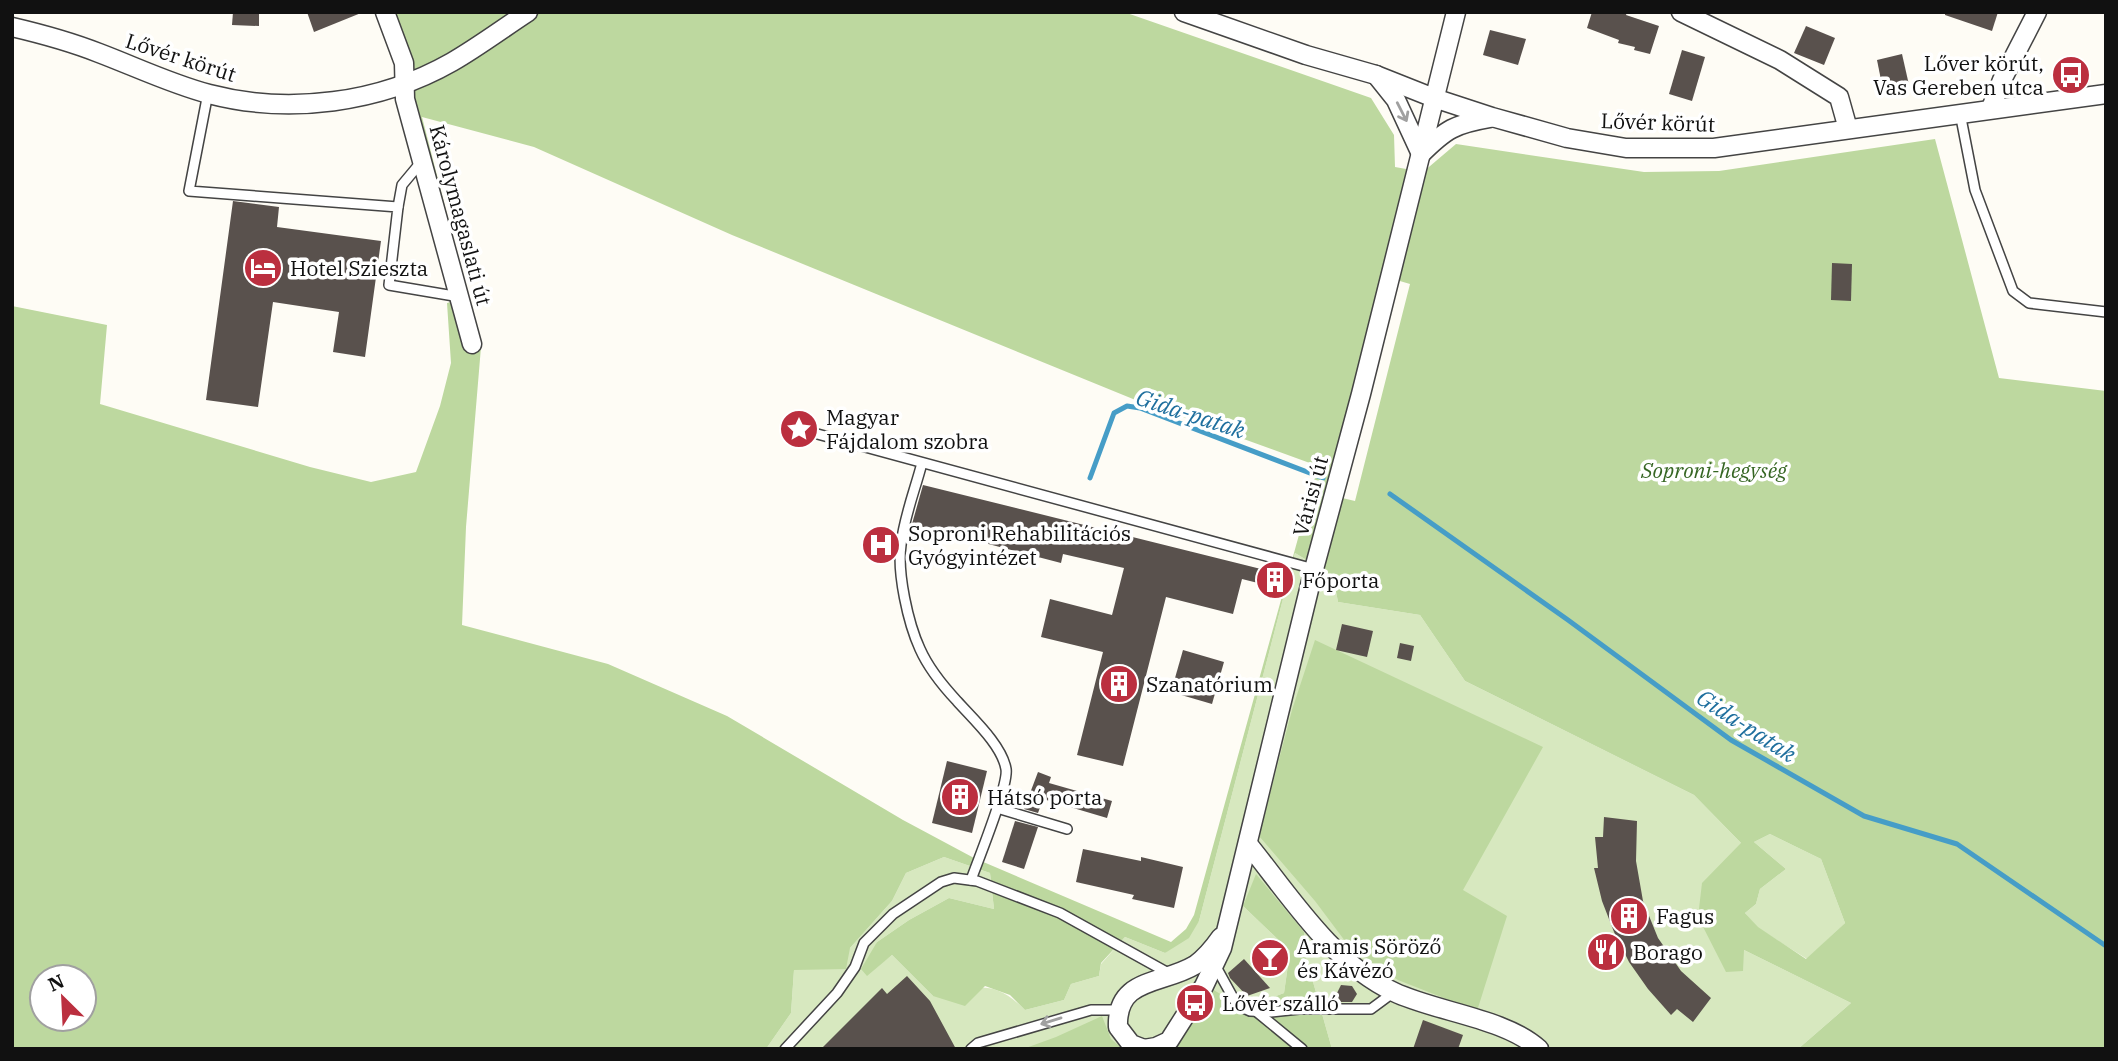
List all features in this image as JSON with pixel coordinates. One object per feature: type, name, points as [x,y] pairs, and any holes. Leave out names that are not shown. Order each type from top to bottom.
[{"type":"street","name":"Károlymagaslati út","points":[[385,12],[404,63],[405,91],[472,344]]},
{"type":"street","name":"Lővér körút","points":[[12,27],[99,53],[208,93],[253,102],[301,104],[405,91],[528,12]]},
{"type":"street","name":"Lővér körút","points":[[1184,12],[1306,55],[1376,75],[1492,117],[1567,138],[1626,148],[1714,148],[2106,93]]},
{"type":"street","name":"Várisi út","points":[[1118,1010],[1118,1027],[1130,1044],[1144,1049],[1156,1047],[1168,1041],[1215,965],[1226,932],[1314,569],[1455,12]]},
{"type":"street","points":[[1681,12],[1780,60],[1839,97],[1848,129]]},
{"type":"street","points":[[1991,108],[2002,80],[2037,12]]},
{"type":"street","points":[[1376,75],[1396,100],[1421,154],[1443,132],[1464,122],[1492,117]]},
{"type":"street","points":[[1248,844],[1331,947],[1394,992],[1500,1028],[1529,1040],[1539,1049]]},
{"type":"street","points":[[1118,1010],[1128,993],[1195,964],[1226,932]]},
{"type":"lane","points":[[208,93],[189,191],[398,207]]},
{"type":"lane","points":[[1960,113],[1975,190],[2013,291],[2029,303],[2106,312]]},
{"type":"lane","points":[[423,160],[402,185],[389,285],[460,298]]},
{"type":"lane","points":[[799,429],[1314,569]]},
{"type":"lane","points":[[922,463],[900,548],[907,606],[920,650],[950,693],[995,744],[1006,770],[997,808],[971,880]]},
{"type":"lane","points":[[997,808],[1067,829]]},
{"type":"lane","points":[[785,1049],[837,993],[855,967],[863,943],[893,914],[941,882],[954,878],[971,880],[1060,913],[1172,975]]},
{"type":"lane","points":[[1215,965],[1237,1005],[1243,1010],[1371,1009],[1394,992]]},
{"type":"lane","points":[[971,1049],[978,1043],[1091,1010],[1118,1010]]},
{"type":"lane","points":[[1256,1011],[1302,1049]]},
{"type":"green space","name":"Soproni-hegység","points":[[388,12],[1124,12],[1371,98],[1394,135],[1395,167],[1423,172],[1456,144],[1644,172],[1719,171],[1935,139],[1999,378],[2106,391],[2106,1049],[1798,1049],[1851,1003],[1744,950],[1743,971],[1726,972],[1698,917],[1702,883],[1741,843],[1694,795],[1465,681],[1420,615],[1338,602],[1333,576],[1295,553],[1199,921],[1189,938],[1165,953],[1125,937],[1101,963],[1099,976],[1071,984],[1064,1000],[1025,1010],[1010,995],[985,986],[965,1006],[933,996],[892,955],[867,976],[861,969],[877,942],[949,898],[994,909],[990,873],[944,857],[906,873],[892,901],[850,948],[846,969],[794,970],[791,1013],[766,1049],[12,1049],[12,306],[107,325],[100,404],[310,467],[371,482],[416,472],[440,406],[451,363],[447,303],[464,298]],"holes":[[[422,117],[534,147],[732,235],[1133,399],[1318,466],[1194,915],[1186,929],[1171,942],[974,858],[903,820],[727,716],[608,664],[462,625],[466,527],[481,347]],[[1393,279],[1410,284],[1355,501],[1338,497]],[[1770,834],[1821,859],[1845,923],[1806,959],[1758,927],[1745,913],[1756,904],[1760,889],[1786,869],[1754,842]]]},
{"type":"green space","points":[[1295,553],[1333,576],[1338,602],[1420,615],[1465,681],[1694,795],[1741,843],[1744,950],[1851,1003],[1798,1049],[1332,1049],[1306,957],[1304,932],[1243,906],[1290,951],[1284,993],[1244,1008],[1174,1049],[766,1049],[791,1013],[794,970],[850,948],[892,901],[906,873],[944,857],[990,873],[994,909],[949,898],[877,942],[866,975],[892,955],[933,996],[971,988],[992,989],[1025,1010],[1064,1000],[1071,984],[1099,976],[1101,964],[1125,937],[1165,953],[1199,921]]},
{"type":"green space","points":[[1315,640],[1543,747],[1463,890],[1507,916],[1477,1011],[1398,980],[1351,949],[1315,901],[1259,836],[1292,710]]},
{"type":"green space","points":[[1770,834],[1821,859],[1845,923],[1807,959],[1758,928],[1745,913],[1756,904],[1760,889],[1786,869],[1754,842]]},
{"type":"green space","points":[[1256,874],[1304,932],[1306,957],[1332,1049],[1174,1049],[1212,989],[1244,1008],[1284,993],[1290,951],[1243,906]]},
{"type":"green space","points":[[1102,1016],[1111,1039],[1123,1049],[1023,1049],[1056,1037]]},
{"type":"building","points":[[233,12],[259,12],[259,26],[232,25]]},
{"type":"building","points":[[307,12],[361,12],[361,13],[314,32]]},
{"type":"building","points":[[1592,12],[1627,12],[1626,15],[1659,26],[1650,54],[1634,50],[1635,47],[1618,43],[1619,40],[1587,28]]},
{"type":"building","points":[[1945,12],[1998,12],[1992,31],[1945,15]]},
{"type":"building","points":[[1806,26],[1835,38],[1824,65],[1794,53]]},
{"type":"building","points":[[1490,30],[1526,39],[1518,65],[1483,55]]},
{"type":"building","points":[[1682,50],[1705,57],[1692,101],[1669,94]]},
{"type":"building","points":[[1902,54],[1909,85],[1883,90],[1877,60]]},
{"type":"building","points":[[233,201],[279,207],[277,227],[381,241],[365,357],[333,352],[339,312],[273,302],[258,407],[206,400]]},
{"type":"building","points":[[1832,263],[1852,264],[1851,301],[1831,300]]},
{"type":"building","points":[[923,485],[1285,575],[1282,589],[1242,579],[1233,614],[1166,597],[1123,766],[1077,755],[1103,652],[1041,637],[1050,599],[1112,615],[1124,568],[1063,554],[1061,563],[912,524]]},
{"type":"building","points":[[1342,624],[1373,631],[1367,657],[1336,650]]},
{"type":"building","points":[[1400,643],[1414,646],[1411,661],[1397,658]]},
{"type":"building","points":[[1183,650],[1224,662],[1212,704],[1171,692]]},
{"type":"building","name":"Hátsó porta","points":[[947,761],[987,771],[972,833],[932,823]]},
{"type":"building","points":[[1038,772],[1051,777],[1049,783],[1112,801],[1107,818],[1043,799],[1038,813],[1024,809]]},
{"type":"building","name":"Fagus","points":[[1604,817],[1637,821],[1636,861],[1643,901],[1658,938],[1681,971],[1711,998],[1693,1022],[1677,1009],[1671,1015],[1648,989],[1629,962],[1614,932],[1602,901],[1594,868],[1598,868],[1595,837],[1603,837]]},
{"type":"building","points":[[1015,821],[1038,827],[1024,869],[1002,862]]},
{"type":"building","points":[[1083,849],[1141,861],[1141,857],[1183,867],[1174,908],[1132,899],[1134,895],[1076,882]]},
{"type":"building","points":[[1272,947],[1279,953],[1277,963],[1260,969],[1263,951]]},
{"type":"building","points":[[1244,959],[1270,988],[1247,996],[1230,978],[1228,973]]},
{"type":"building","points":[[907,976],[930,1001],[956,1049],[821,1049],[882,988],[887,994]]},
{"type":"building","points":[[1341,985],[1352,986],[1357,994],[1352,1002],[1341,1002],[1336,995]]},
{"type":"building","points":[[1423,1020],[1463,1035],[1458,1049],[1413,1049]]},
{"type":"waterway","name":"Gida-patak","points":[[1090,478],[1114,413],[1127,406],[1140,408],[1323,478]]},
{"type":"waterway","name":"Gida-patak","points":[[1390,494],[1731,740],[1864,816],[1957,844],[2106,946]]},
{"type":"place","name":"Lőver körút, Vas Gereben utca","points":[[2071,75]]},
{"type":"place","name":"Hotel Szieszta","points":[[263,268]]},
{"type":"place","name":"Magyar Fájdalom szobra","points":[[799,429]]},
{"type":"place","name":"Soproni Rehabilitációs Gyógyintézet","points":[[881,545]]},
{"type":"place","name":"Főporta","points":[[1275,580]]},
{"type":"place","name":"Szanatórium","points":[[1119,684]]},
{"type":"place","name":"Hátsó porta","points":[[960,797]]},
{"type":"place","name":"Fagus","points":[[1629,916]]},
{"type":"place","name":"Borago","points":[[1606,952]]},
{"type":"place","name":"Aramis Söröző és Kávézó","points":[[1270,958]]},
{"type":"place","name":"Lővér szálló","points":[[1195,1003]]}]
